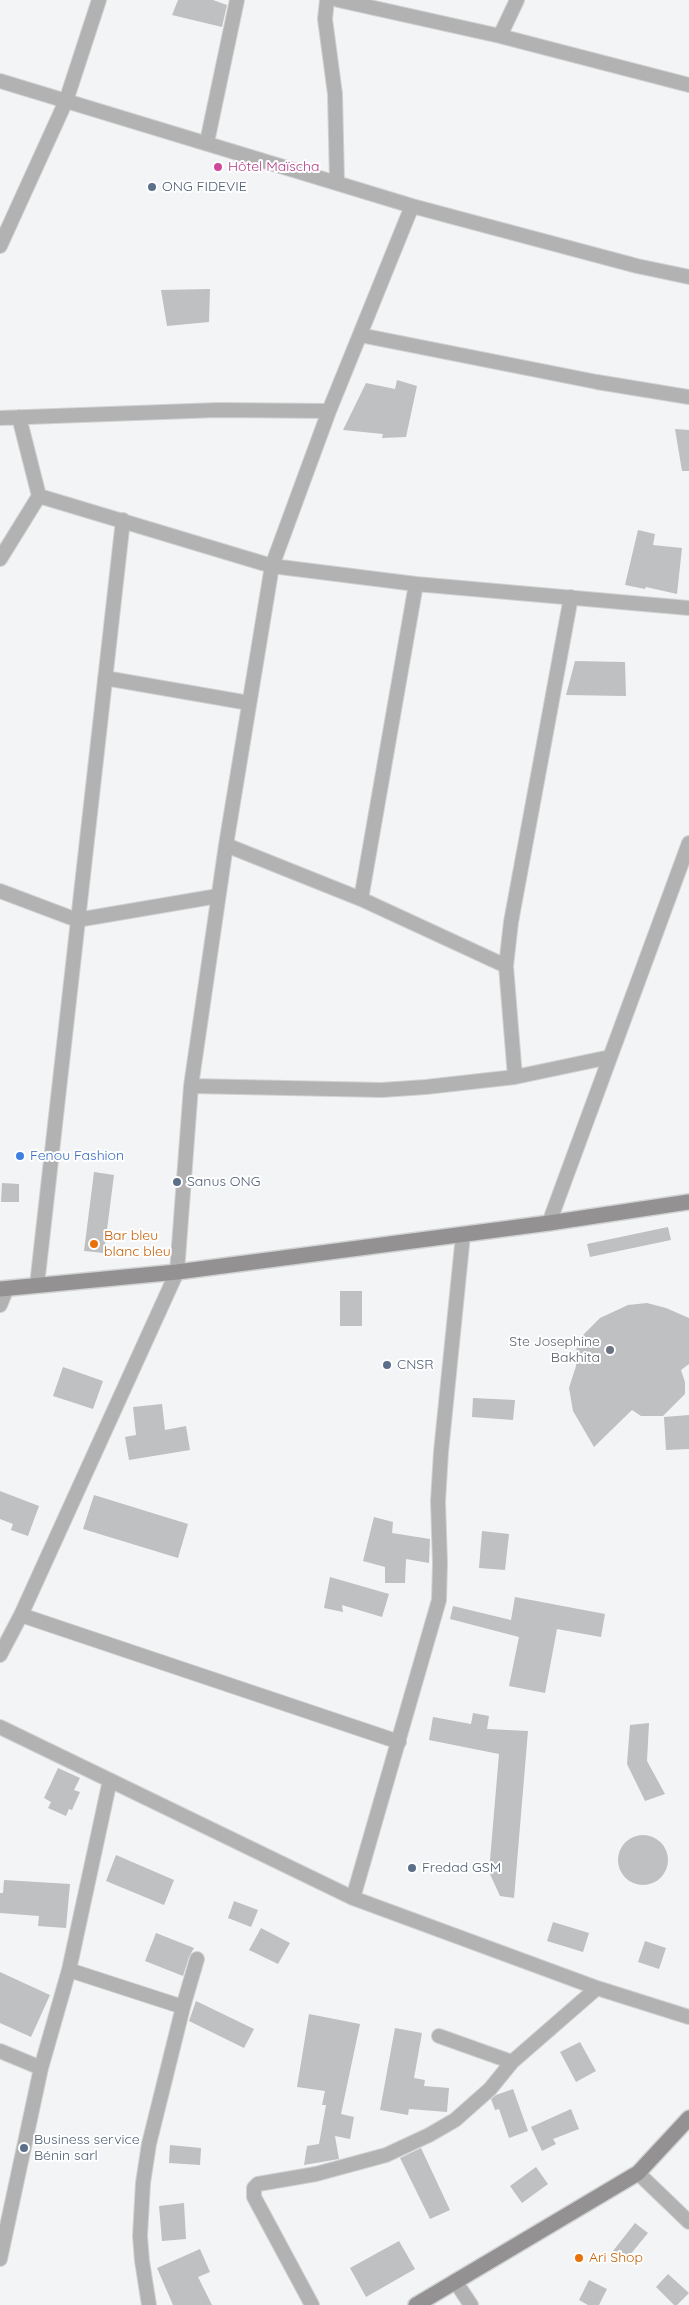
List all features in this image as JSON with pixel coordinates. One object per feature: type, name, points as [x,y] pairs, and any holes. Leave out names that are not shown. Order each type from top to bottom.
[{"type":"main road","points":[[3,1289],[177,1272],[549,1223],[689,1202]]},
{"type":"main road","points":[[416,2305],[638,2174],[689,2118]]},
{"type":"street","points":[[0,246],[66,101],[99,0]]},
{"type":"street","points":[[207,142],[237,0]]},
{"type":"street","points":[[327,0],[324,19],[335,94],[337,182]]},
{"type":"street","points":[[338,0],[500,36],[689,85]]},
{"type":"street","points":[[500,36],[517,0]]},
{"type":"street","points":[[0,81],[207,142],[412,206],[628,264],[689,277]]},
{"type":"street","points":[[0,1655],[21,1615],[177,1272],[191,1086],[218,896],[272,566],[329,411],[412,206]]},
{"type":"street","points":[[360,335],[597,382],[689,397]]},
{"type":"street","points":[[0,418],[218,410],[329,411]]},
{"type":"street","points":[[0,559],[39,496],[19,417]]},
{"type":"street","points":[[39,496],[272,566],[416,584],[689,608]]},
{"type":"street","points":[[37,1285],[123,520]]},
{"type":"street","points":[[361,899],[416,584]]},
{"type":"street","points":[[515,1077],[506,966],[511,922],[571,597]]},
{"type":"street","points":[[105,678],[249,703]]},
{"type":"street","points":[[549,1223],[689,843]]},
{"type":"street","points":[[226,845],[361,899],[506,966]]},
{"type":"street","points":[[0,891],[77,920],[218,896]]},
{"type":"street","points":[[191,1086],[382,1090],[426,1087],[515,1077],[610,1056]]},
{"type":"street","points":[[354,1898],[439,1600],[438,1501],[441,1452],[463,1234]]},
{"type":"street","points":[[0,1305],[3,1289]]},
{"type":"street","points":[[21,1615],[399,1742]]},
{"type":"street","points":[[0,1727],[354,1898],[597,1988],[689,2017]]},
{"type":"street","points":[[0,2259],[41,2068],[69,1970],[110,1780]]},
{"type":"street","points":[[149,2305],[140,2236],[143,2183],[150,2144],[182,2007],[197,1959]]},
{"type":"street","points":[[69,1970],[182,2007]]},
{"type":"street","points":[[312,2305],[254,2197],[254,2188],[258,2184],[316,2174],[386,2155],[429,2136],[455,2120],[490,2089],[512,2062],[597,1988]]},
{"type":"street","points":[[439,2036],[512,2062]]},
{"type":"street","points":[[0,2051],[41,2068]]},
{"type":"street","points":[[638,2174],[689,2222]]},
{"type":"street","points":[[455,2281],[471,2305]]},
{"type":"building","points":[[178,0],[213,0],[227,5],[222,27],[172,15]]},
{"type":"building","points":[[210,289],[209,322],[167,326],[161,290]]},
{"type":"building","points":[[397,380],[417,386],[406,437],[382,438],[383,434],[343,430],[366,383],[395,389]]},
{"type":"building","points":[[675,429],[689,430],[689,471],[682,471]]},
{"type":"building","points":[[638,530],[655,534],[653,545],[682,548],[677,594],[646,587],[645,589],[625,585]]},
{"type":"building","points":[[575,661],[625,662],[626,696],[566,695]]},
{"type":"building","points":[[94,1172],[114,1175],[104,1253],[84,1251]]},
{"type":"building","points":[[2,1183],[19,1184],[19,1202],[1,1202]]},
{"type":"building","points":[[668,1227],[671,1240],[590,1257],[587,1244]]},
{"type":"building","points":[[340,1291],[362,1291],[362,1326],[340,1326]]},
{"type":"building","points":[[647,1303],[666,1308],[689,1318],[689,1364],[681,1370],[685,1382],[685,1394],[663,1416],[641,1416],[632,1410],[594,1447],[573,1411],[569,1388],[576,1366],[575,1352],[583,1335],[600,1318],[628,1305]]},
{"type":"building","points":[[63,1367],[103,1381],[93,1409],[53,1396]]},
{"type":"building","points":[[473,1398],[515,1400],[513,1420],[472,1417]]},
{"type":"building","points":[[162,1404],[165,1430],[186,1426],[190,1450],[129,1460],[125,1437],[136,1435],[133,1407]]},
{"type":"building","points":[[689,1415],[689,1449],[666,1450],[664,1417]]},
{"type":"building","points":[[0,1491],[39,1506],[28,1536],[11,1530],[13,1524],[0,1519]]},
{"type":"building","points":[[94,1495],[188,1524],[178,1558],[83,1529]]},
{"type":"building","points":[[374,1517],[393,1522],[392,1533],[430,1539],[429,1563],[406,1559],[405,1583],[385,1583],[385,1567],[363,1561]]},
{"type":"building","points":[[482,1531],[509,1534],[505,1570],[479,1568]]},
{"type":"building","points":[[330,1577],[389,1594],[382,1617],[342,1605],[343,1612],[324,1608]]},
{"type":"building","points":[[515,1597],[605,1614],[601,1637],[557,1629],[545,1693],[509,1686],[519,1637],[450,1619],[453,1606],[511,1620]]},
{"type":"building","points":[[473,1713],[489,1716],[487,1729],[528,1731],[514,1898],[500,1896],[489,1872],[499,1754],[429,1740],[433,1717],[471,1724]]},
{"type":"building","points":[[649,1723],[647,1761],[665,1794],[645,1801],[627,1764],[630,1725]]},
{"type":"building","points":[[58,1768],[80,1778],[74,1790],[80,1792],[72,1810],[69,1809],[66,1816],[48,1808],[51,1802],[44,1798]]},
{"type":"building","points":[[643,1835],[653,1837],[661,1842],[666,1850],[668,1860],[666,1870],[661,1878],[653,1883],[643,1885],[633,1883],[625,1878],[620,1870],[618,1860],[620,1850],[625,1842],[633,1837]]},
{"type":"building","points":[[116,1855],[174,1880],[164,1905],[106,1881]]},
{"type":"building","points":[[4,1880],[70,1884],[66,1928],[38,1926],[39,1916],[0,1913],[0,1893],[3,1893]]},
{"type":"building","points":[[234,1901],[258,1910],[251,1927],[228,1918]]},
{"type":"building","points":[[553,1922],[589,1933],[583,1952],[547,1941]]},
{"type":"building","points":[[261,1928],[290,1943],[278,1964],[249,1950]]},
{"type":"building","points":[[156,1933],[194,1948],[183,1976],[145,1961]]},
{"type":"building","points":[[645,1941],[666,1948],[659,1969],[638,1962]]},
{"type":"building","points":[[0,1972],[50,1995],[31,2037],[0,2023]]},
{"type":"building","points":[[196,2001],[254,2029],[244,2048],[189,2021]]},
{"type":"building","points":[[309,2014],[360,2024],[341,2114],[354,2117],[350,2139],[335,2136],[339,2159],[304,2165],[307,2146],[319,2144],[326,2105],[322,2105],[325,2091],[297,2087]]},
{"type":"building","points":[[395,2028],[422,2033],[414,2078],[425,2080],[424,2086],[449,2088],[447,2112],[409,2109],[408,2115],[380,2110]]},
{"type":"building","points":[[580,2042],[596,2071],[576,2082],[560,2052]]},
{"type":"building","points":[[513,2089],[528,2131],[509,2138],[499,2109],[495,2110],[491,2099],[496,2095]]},
{"type":"building","points":[[571,2109],[579,2129],[553,2139],[556,2144],[542,2151],[531,2127]]},
{"type":"building","points":[[170,2145],[201,2148],[200,2165],[169,2163]]},
{"type":"building","points":[[421,2148],[450,2210],[430,2219],[400,2158]]},
{"type":"building","points":[[536,2167],[548,2184],[522,2203],[510,2186]]},
{"type":"building","points":[[184,2203],[186,2239],[162,2241],[159,2206]]},
{"type":"building","points":[[635,2223],[648,2233],[625,2261],[613,2251]]},
{"type":"building","points":[[399,2241],[415,2269],[366,2297],[350,2268]]},
{"type":"building","points":[[200,2249],[210,2272],[198,2277],[212,2305],[173,2305],[157,2268]]},
{"type":"building","points":[[668,2274],[689,2293],[677,2305],[674,2305],[656,2287]]},
{"type":"building","points":[[589,2280],[607,2289],[599,2305],[588,2305],[579,2300]]},
{"type":"place","name":"Hôtel Maïscha","points":[[218,167]]},
{"type":"place","name":"ONG FIDEVIE","points":[[152,187]]},
{"type":"place","name":"Fenou Fashion","points":[[20,1156]]},
{"type":"place","name":"Sanus ONG","points":[[177,1182]]},
{"type":"place","name":"Bar bleu blanc bleu","points":[[94,1244]]},
{"type":"place","name":"Ste Josephine Bakhita","points":[[610,1350]]},
{"type":"place","name":"CNSR","points":[[387,1365]]},
{"type":"place","name":"Fredad GSM","points":[[412,1868]]},
{"type":"place","name":"Business service Bénin sarl","points":[[24,2148]]},
{"type":"place","name":"Ari Shop","points":[[579,2258]]}]
